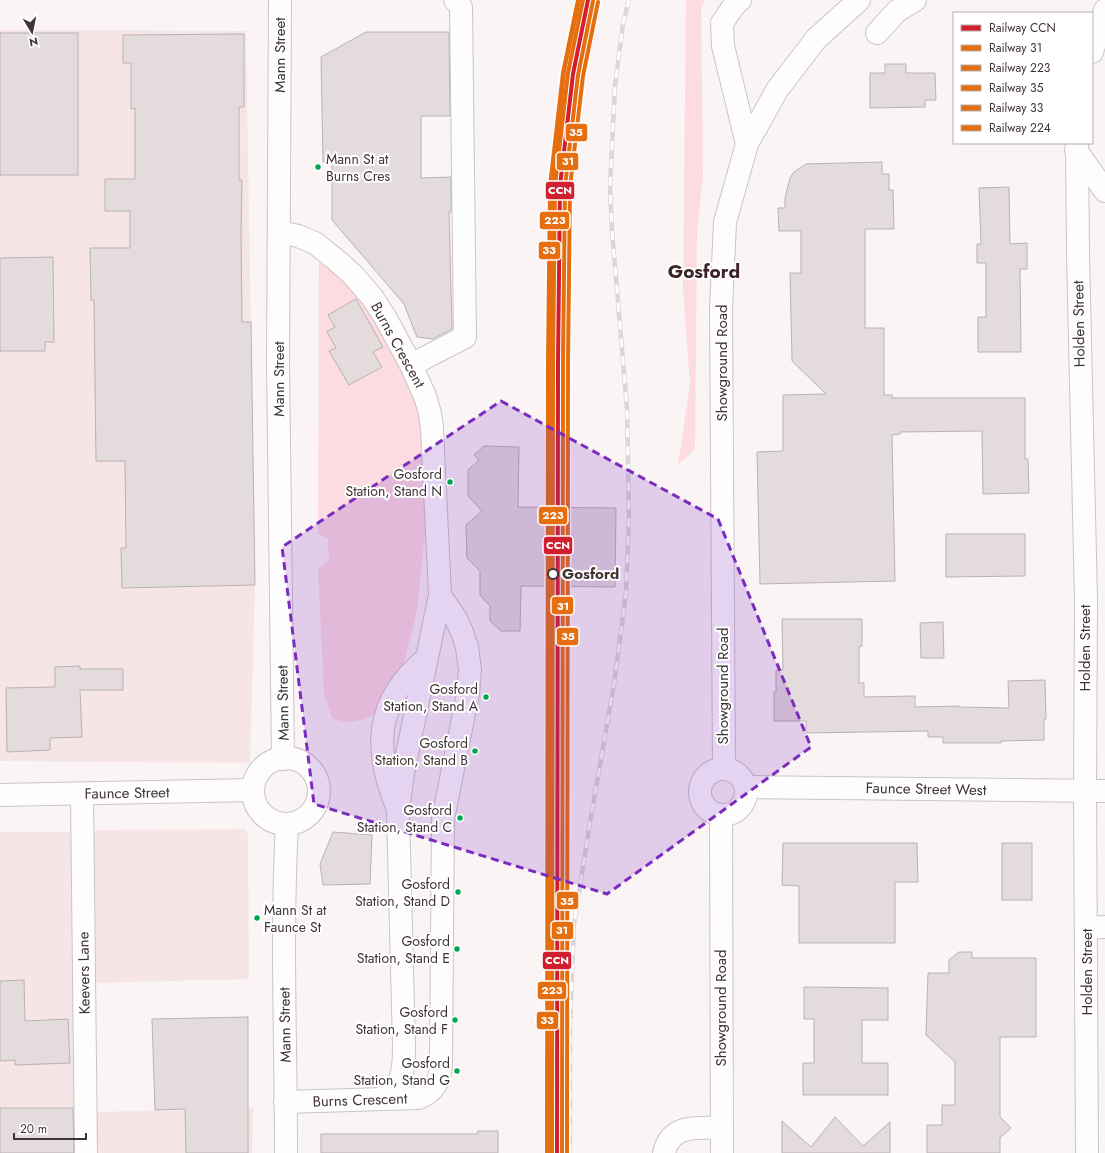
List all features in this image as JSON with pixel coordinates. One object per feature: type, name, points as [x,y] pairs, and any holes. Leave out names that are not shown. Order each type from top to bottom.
[{"type":"street","name":"Mann Street","points":[[280,0],[280,232],[278,364],[283,759]]},
{"type":"street","points":[[411,365],[465,337],[461,7],[455,0]]},
{"type":"street","points":[[740,0],[722,23],[723,46],[747,144]]},
{"type":"street","name":"Showground Road","points":[[724,768],[721,309],[725,222],[747,144],[777,90],[816,39],[859,0]]},
{"type":"street","points":[[877,33],[896,11],[914,0]]},
{"type":"street","points":[[1093,49],[1105,10]]},
{"type":"street","points":[[1077,146],[1105,191]]},
{"type":"street","name":"Holden Street","points":[[1077,146],[1086,600],[1095,790],[1096,928],[1088,1153]]},
{"type":"street","name":"Burns Crescent","points":[[280,232],[298,236],[315,243],[353,275],[372,297],[385,317],[411,365],[425,396],[432,428],[440,595],[456,618],[462,632],[467,647],[470,670],[468,694],[443,819],[441,1068],[437,1085],[424,1096],[412,1098],[286,1102]]},
{"type":"street","points":[[379,1099],[390,1094],[397,1085],[402,1074],[404,1062],[398,811],[403,773],[440,595]]},
{"type":"street","points":[[398,811],[385,771],[382,739],[383,725],[387,711],[404,680],[426,659]]},
{"type":"street","name":"Mann Street","points":[[253,790],[255,781],[260,772],[271,762],[283,759],[293,760],[304,764],[313,770],[318,780],[320,790],[314,810],[302,820],[287,824],[284,920],[286,1153]]},
{"type":"street","points":[[724,768],[732,770],[738,774],[746,787],[744,802],[740,808],[728,815],[713,813],[706,808],[701,802],[699,794],[700,786],[708,773],[716,769],[724,768]]},
{"type":"street","name":"Faunce Street West","points":[[746,787],[1095,790]]},
{"type":"street","points":[[253,790],[255,801],[267,818],[276,822],[287,824]]},
{"type":"street","name":"Faunce Street","points":[[0,794],[82,794],[253,790]]},
{"type":"street","name":"Keevers Lane","points":[[82,794],[86,1153]]},
{"type":"street","name":"Showground Road","points":[[721,815],[722,1153]]},
{"type":"street","points":[[664,1153],[668,1141],[673,1135],[680,1131],[688,1128],[722,1128]]},
{"type":"highlighted area","points":[[501,401],[718,519],[811,747],[607,894],[314,804],[282,547]]},
{"type":"shaded area","points":[[686,0],[705,0],[701,7],[703,174],[697,234],[695,449],[678,465],[690,384],[683,290]]},
{"type":"shaded area","points":[[0,30],[246,31],[255,585],[250,763],[0,761]]},
{"type":"shaded area","points":[[319,262],[350,285],[386,335],[420,415],[426,524],[417,611],[401,674],[381,712],[362,720],[352,722],[332,718],[324,694],[318,569],[329,561],[328,539],[318,533]]},
{"type":"shaded area","points":[[245,829],[248,835],[249,979],[93,983],[92,833],[97,830]]},
{"type":"shaded area","points":[[0,832],[75,832],[79,1153],[0,1153]]},
{"type":"shaded area","points":[[253,1108],[252,1153],[96,1153],[96,1112]]},
{"type":"building","points":[[366,32],[449,32],[450,116],[421,116],[421,178],[451,177],[451,212],[449,212],[452,329],[433,339],[417,337],[404,304],[332,220],[332,162],[323,162],[321,57]]},
{"type":"building","points":[[0,33],[78,33],[78,175],[0,175]]},
{"type":"building","points":[[244,34],[244,107],[239,107],[239,180],[242,180],[242,322],[251,322],[255,585],[122,588],[121,548],[126,548],[125,461],[96,461],[94,300],[91,300],[90,248],[130,248],[130,211],[105,211],[105,179],[135,179],[135,108],[131,109],[131,63],[123,63],[123,35]]},
{"type":"building","points":[[885,64],[906,64],[906,73],[935,73],[936,100],[925,100],[925,107],[870,108],[870,73],[885,73]]},
{"type":"building","points":[[882,162],[882,174],[889,174],[889,190],[893,190],[894,229],[865,229],[865,328],[884,328],[884,395],[892,395],[892,398],[1025,398],[1025,459],[1028,459],[1029,493],[983,494],[982,431],[900,432],[900,434],[892,435],[895,581],[760,584],[757,452],[783,451],[783,395],[826,394],[792,361],[790,273],[801,273],[801,231],[779,231],[778,208],[785,208],[785,198],[790,178],[794,172],[806,164]]},
{"type":"building","points":[[1009,187],[1010,244],[1027,243],[1027,269],[1020,269],[1021,352],[978,352],[978,317],[986,317],[986,263],[977,263],[977,244],[981,244],[979,188]]},
{"type":"building","points":[[53,257],[54,342],[45,342],[45,351],[0,351],[0,258]]},
{"type":"building","points":[[356,299],[383,347],[373,352],[382,367],[349,385],[329,351],[336,348],[327,332],[335,327],[328,315]]},
{"type":"building","points":[[484,446],[519,447],[518,507],[616,508],[615,587],[521,586],[520,631],[501,631],[490,621],[490,606],[480,595],[480,571],[467,558],[466,525],[482,511],[468,496],[468,470],[479,460],[474,455]]},
{"type":"building","points":[[946,534],[1025,534],[1025,576],[946,577]]},
{"type":"building","points":[[782,619],[862,619],[862,646],[859,647],[859,683],[864,683],[864,697],[915,696],[915,707],[959,706],[1009,708],[1008,681],[1045,680],[1046,719],[1044,719],[1044,740],[1001,741],[1001,743],[943,743],[943,737],[928,737],[928,731],[806,733],[806,721],[774,721],[776,670],[783,670]]},
{"type":"building","points":[[943,622],[944,658],[921,658],[920,623]]},
{"type":"building","points":[[80,666],[80,669],[123,669],[123,690],[80,690],[82,737],[50,738],[50,750],[7,752],[6,688],[55,687],[55,667]]},
{"type":"building","points":[[333,832],[372,835],[370,884],[323,885],[320,864]]},
{"type":"building","points":[[783,843],[917,843],[918,882],[895,882],[895,943],[799,943],[799,886],[782,885]]},
{"type":"building","points":[[1002,843],[1032,843],[1032,900],[1002,900]]},
{"type":"building","points":[[959,952],[972,952],[972,958],[1036,958],[1036,1037],[1000,1037],[1000,1117],[1011,1128],[1000,1138],[1000,1153],[927,1153],[927,1125],[942,1125],[942,1105],[955,1105],[955,1062],[926,1035],[928,973],[949,973],[949,960]]},
{"type":"building","points":[[24,980],[25,1021],[68,1019],[70,1063],[15,1065],[15,1060],[0,1061],[0,981]]},
{"type":"building","points":[[804,987],[888,988],[888,1020],[862,1020],[862,1063],[888,1063],[888,1095],[803,1095],[803,1063],[814,1063],[814,1019],[804,1019]]},
{"type":"building","points":[[248,1017],[248,1153],[186,1153],[185,1109],[155,1110],[152,1019]]},
{"type":"building","points":[[0,1108],[73,1108],[74,1153],[0,1153]]},
{"type":"building","points":[[835,1117],[863,1146],[890,1122],[890,1153],[782,1153],[782,1121],[811,1147]]},
{"type":"building","points":[[478,1131],[498,1131],[498,1153],[321,1153],[321,1134],[477,1134]]},
{"type":"railway","points":[[570,1153],[570,1026],[574,925],[614,684],[626,593],[629,517],[627,408],[612,231],[610,187],[615,86],[623,23],[629,0]]},
{"type":"rail line","name":"33","points":[[547,1153],[548,362],[550,186],[563,73],[578,0]]},
{"type":"rail line","name":"223","points":[[552,1153],[553,362],[555,186],[568,73],[583,0]]},
{"type":"rail line","name":"CCN","points":[[557,1153],[558,362],[560,186],[573,74],[588,0]]},
{"type":"rail line","name":"224","points":[[549,1153],[550,362],[553,185],[564,71],[579,1]]},
{"type":"rail line","name":"31","points":[[562,1153],[563,362],[565,186],[578,75],[593,1]]},
{"type":"rail line","name":"35","points":[[567,1153],[568,362],[570,187],[583,76],[598,2]]},
{"type":"place","name":"Mann St at Burns Cres","points":[[318,167]]},
{"type":"place","name":"Gosford Station, Stand N","points":[[450,482]]},
{"type":"place","name":"Gosford","points":[[553,574]]},
{"type":"place","name":"Gosford Station, Stand A","points":[[486,697]]},
{"type":"place","name":"Gosford Station, Stand B","points":[[475,751]]},
{"type":"place","name":"Gosford Station, Stand C","points":[[460,818]]},
{"type":"place","name":"Gosford Station, Stand D","points":[[458,892]]},
{"type":"place","name":"Mann St at Faunce St","points":[[257,918]]},
{"type":"place","name":"Gosford Station, Stand E","points":[[457,949]]},
{"type":"place","name":"Gosford Station, Stand F","points":[[455,1020]]},
{"type":"place","name":"Gosford Station, Stand G","points":[[457,1071]]},
{"type":"district","name":"Gosford","points":[[704,271]]}]
